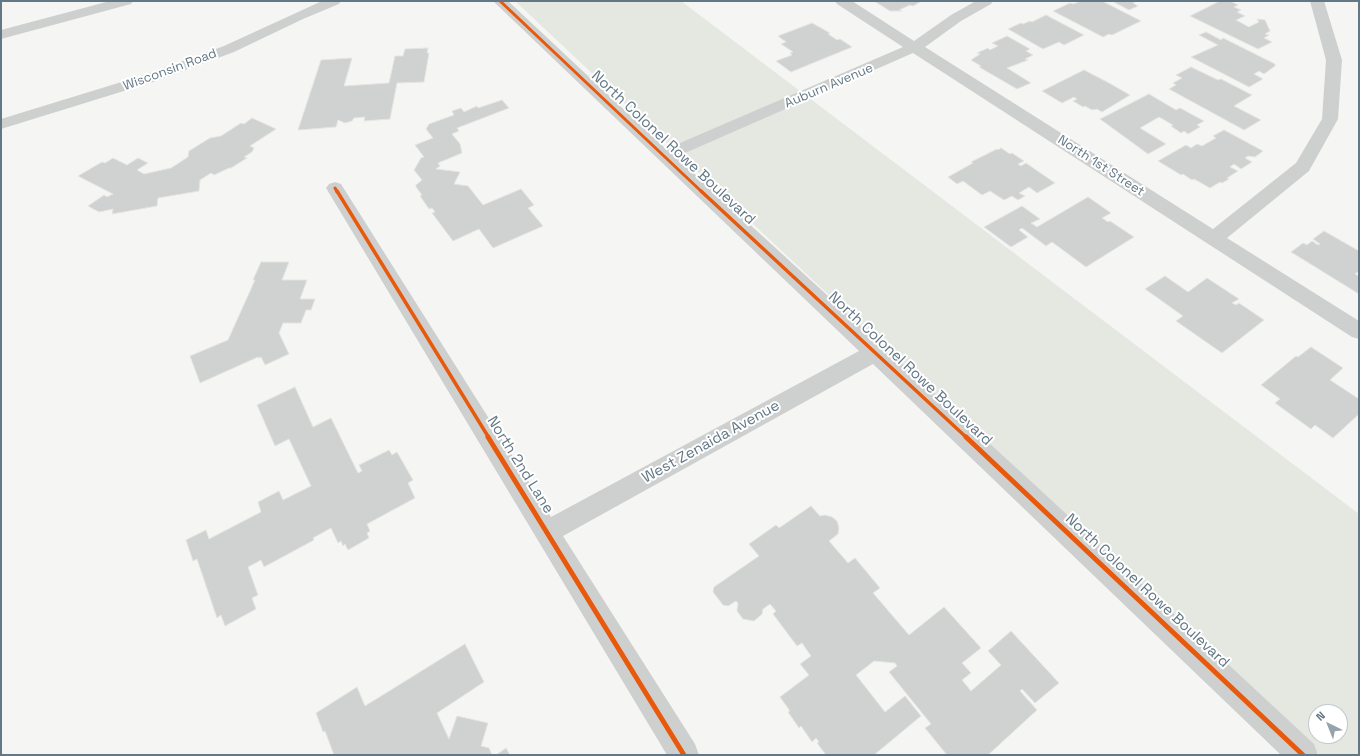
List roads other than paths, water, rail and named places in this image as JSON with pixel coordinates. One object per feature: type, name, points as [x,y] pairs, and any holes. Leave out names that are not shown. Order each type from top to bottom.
[{"type":"street","points":[[1,35],[126,1]]},
{"type":"street","name":"Wisconsin Road","points":[[1,124],[147,79],[228,49],[294,11],[334,1]]},
{"type":"street","name":"North Colonel Rowe Boulevard","points":[[500,1],[1303,755]]},
{"type":"street","name":"North 1st Street","points":[[842,1],[1359,331]]},
{"type":"street","name":"Auburn Avenue","points":[[664,156],[863,72],[915,47],[956,18],[986,1]]},
{"type":"street","points":[[1214,238],[1303,167],[1330,119],[1334,60],[1317,1]]},
{"type":"street","name":"North 2nd Lane","points":[[335,188],[684,755]]},
{"type":"street","name":"West Zenaida Avenue","points":[[547,532],[875,352]]}]
